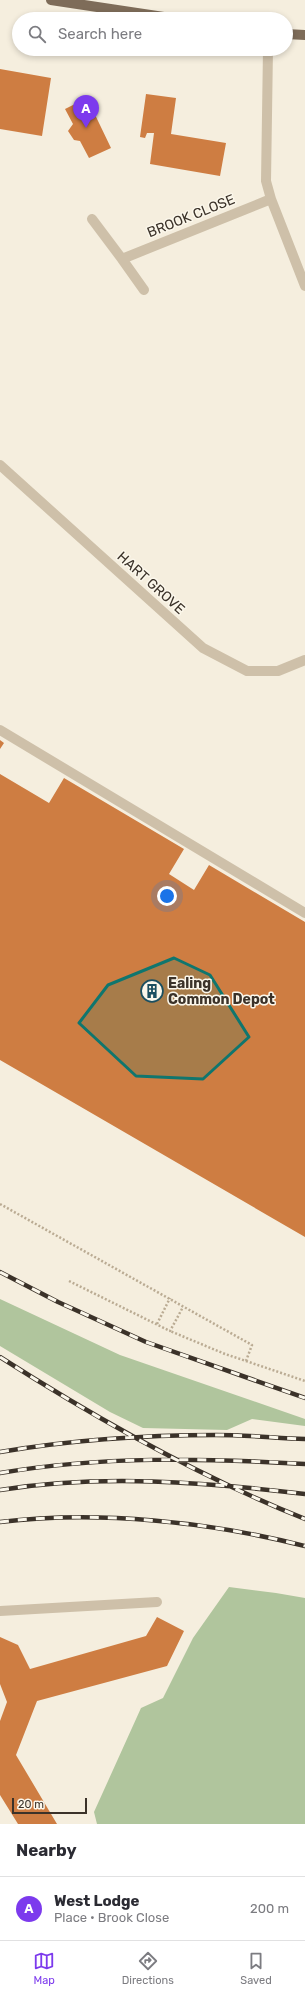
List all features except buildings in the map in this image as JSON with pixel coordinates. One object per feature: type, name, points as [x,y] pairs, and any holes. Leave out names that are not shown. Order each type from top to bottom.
[{"type":"main road","points":[[51,0],[130,12]]},
{"type":"main road","points":[[293,34],[305,35]]},
{"type":"street","points":[[268,56],[266,181],[271,199],[305,286]]},
{"type":"street","name":"BROOK CLOSE","points":[[122,259],[271,199]]},
{"type":"street","points":[[92,219],[144,290]]},
{"type":"street","name":"HART GROVE","points":[[0,465],[203,648],[247,671],[278,671],[305,660]]},
{"type":"street","points":[[0,730],[305,913]]},
{"type":"street","points":[[0,1611],[157,1602]]},
{"type":"path","points":[[0,1204],[252,1345],[246,1361]]},
{"type":"path","points":[[68,1281],[170,1331],[224,1354],[305,1381]]},
{"type":"path","points":[[157,1324],[170,1298]]},
{"type":"path","points":[[170,1331],[184,1307]]},
{"type":"highlighted area","points":[[174,958],[210,975],[249,1037],[203,1079],[136,1076],[79,1023],[108,985]]},
{"type":"green space","points":[[0,1299],[120,1355],[305,1419],[305,1426],[252,1419],[227,1430],[143,1428],[110,1412],[0,1346]]},
{"type":"green space","points":[[229,1587],[305,1598],[305,1824],[97,1824],[94,1812],[141,1708],[163,1698],[193,1638]]},
{"type":"railway","points":[[0,1272],[58,1302],[146,1342],[305,1398]]},
{"type":"railway","points":[[0,1357],[111,1424],[149,1445],[226,1484],[305,1519]]},
{"type":"railway","points":[[0,1452],[81,1441],[162,1436],[227,1435],[305,1439]]},
{"type":"railway","points":[[0,1473],[38,1467],[114,1461],[229,1460],[305,1464]]},
{"type":"railway","points":[[0,1490],[38,1485],[114,1481],[191,1483],[305,1494]]},
{"type":"railway","points":[[0,1522],[76,1517],[154,1520],[231,1530],[305,1546]]},
{"type":"place","name":"West Lodge","points":[[86,128]]},
{"type":"place","name":"Ealing Common Depot","points":[[152,991]]}]
